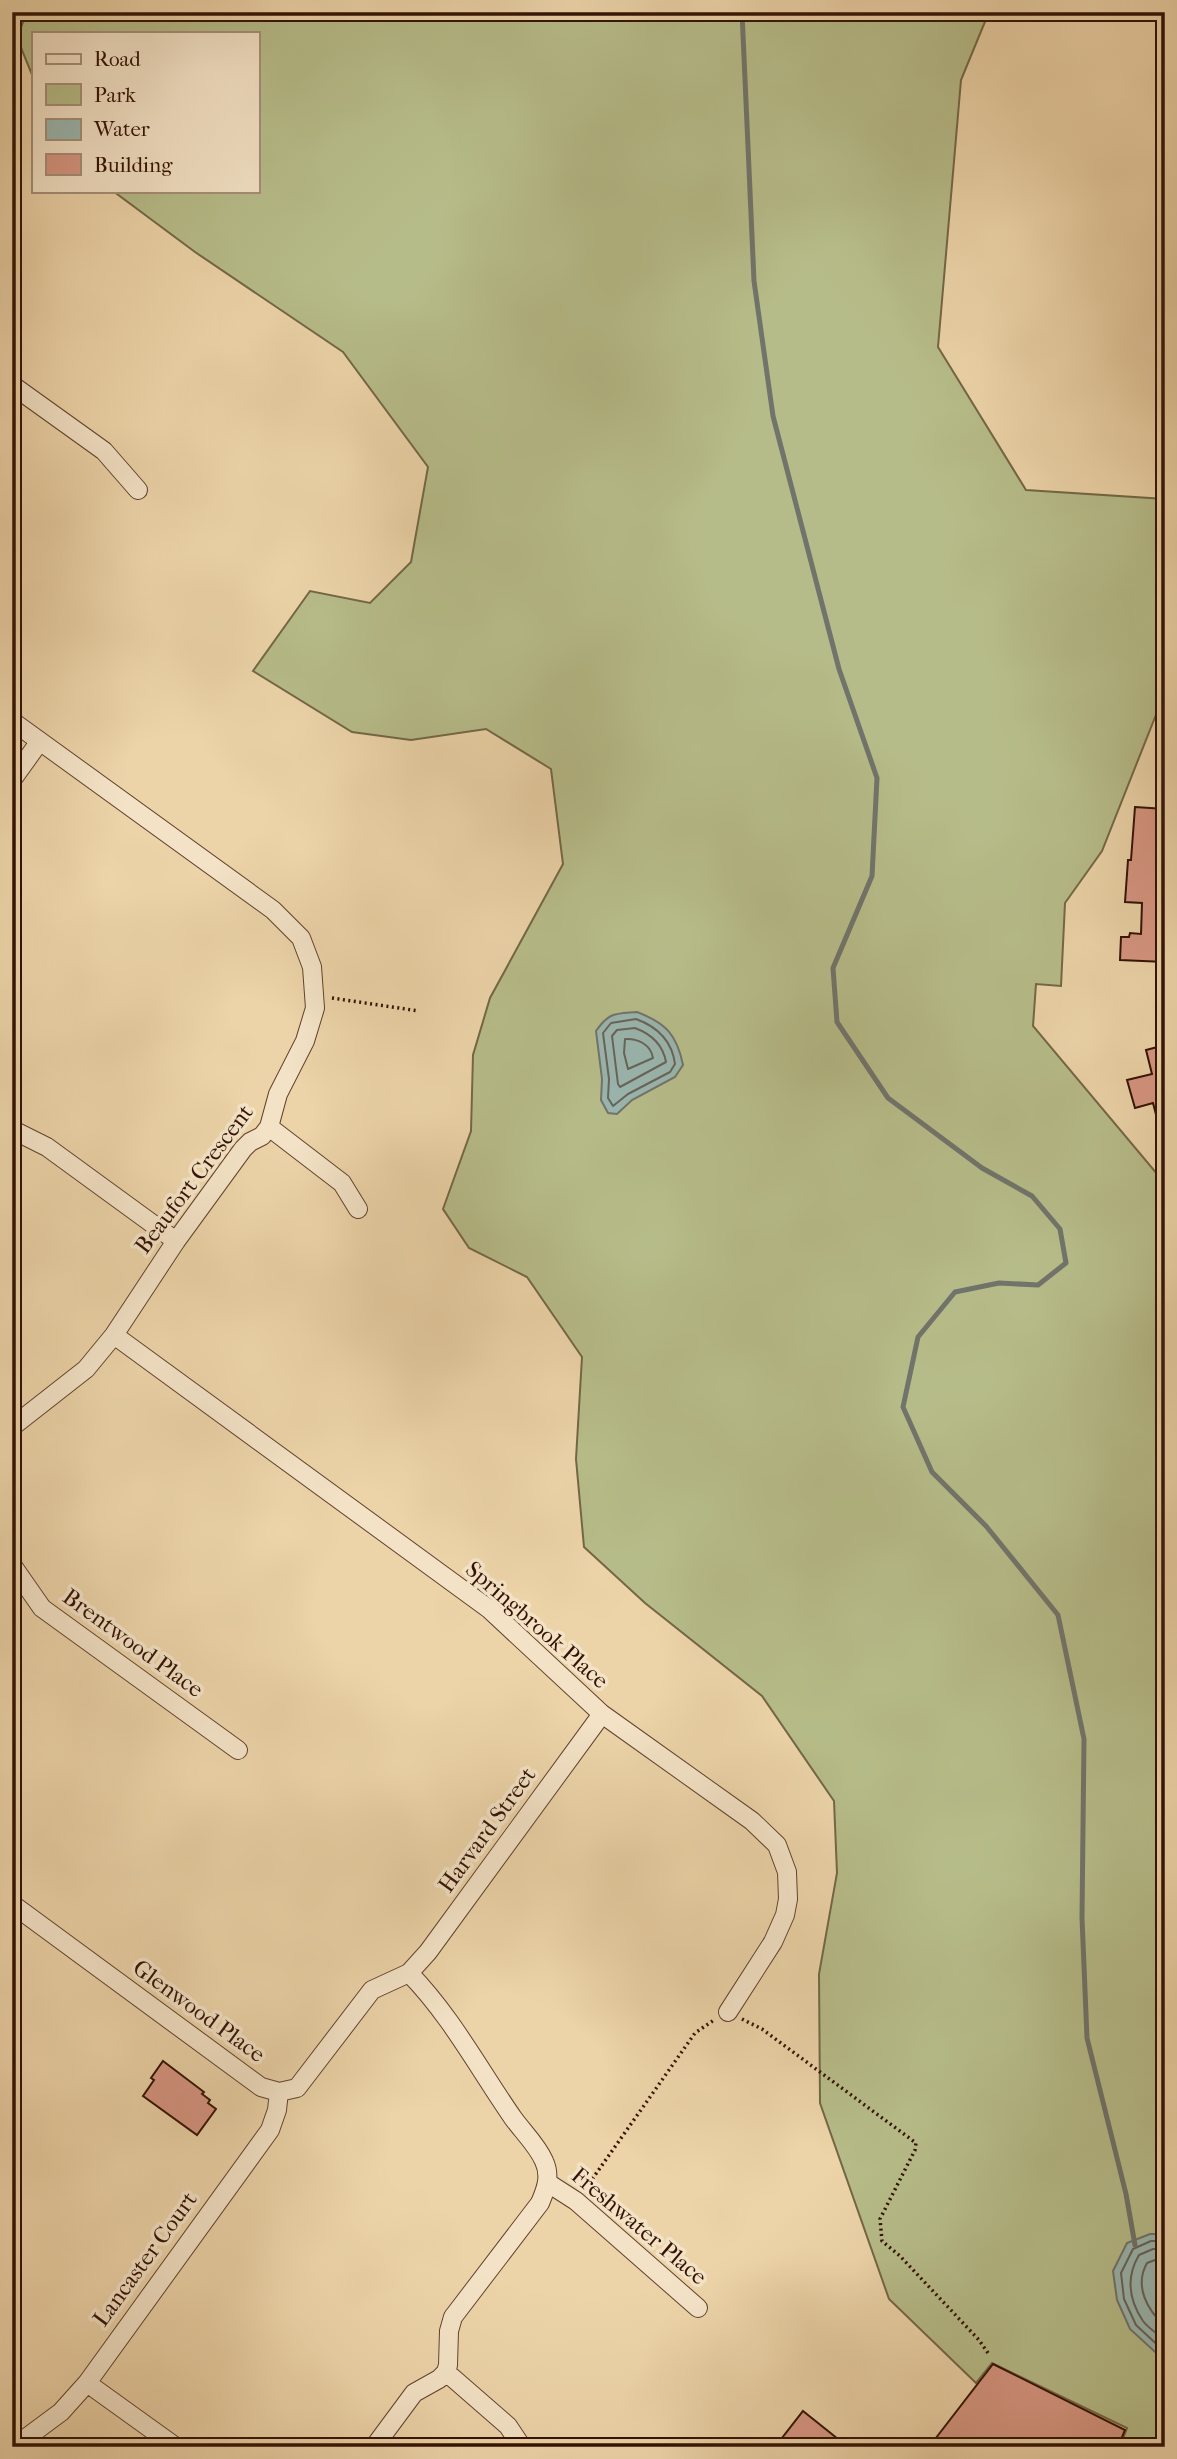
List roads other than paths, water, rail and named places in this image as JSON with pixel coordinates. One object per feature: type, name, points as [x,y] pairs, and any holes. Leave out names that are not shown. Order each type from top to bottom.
[{"type":"street","points":[[12,385],[104,451],[138,491]]},
{"type":"street","name":"Beaufort Crescent","points":[[12,722],[219,869],[273,911],[301,938],[312,967],[315,1008],[305,1041],[278,1094],[270,1127],[243,1149],[176,1241],[114,1335],[86,1369],[12,1427]]},
{"type":"street","points":[[12,780],[40,741]]},
{"type":"street","points":[[270,1127],[342,1183],[358,1209]]},
{"type":"street","points":[[12,1132],[47,1147],[176,1241]]},
{"type":"street","name":"Springbrook Place","points":[[114,1335],[489,1609],[602,1714],[752,1821],[777,1845],[787,1872],[788,1899],[785,1915],[773,1942],[729,2012]]},
{"type":"street","name":"Brentwood Place","points":[[12,1565],[42,1608],[238,1750]]},
{"type":"street","name":"Harvard Street","points":[[410,1973],[602,1714]]},
{"type":"street","name":"Glenwood Place","points":[[12,1904],[261,2087],[279,2092]]},
{"type":"street","points":[[279,2092],[297,2088],[372,1990],[410,1973],[441,2010],[545,2163],[548,2183],[540,2203],[453,2317],[449,2331],[446,2372],[414,2393],[374,2447]]},
{"type":"street","name":"Lancaster Court","points":[[26,2438],[61,2412],[87,2383],[270,2130],[277,2110],[279,2092]]},
{"type":"street","name":"Freshwater Place","points":[[548,2183],[576,2201],[698,2308]]},
{"type":"street","points":[[446,2372],[508,2426],[522,2447]]},
{"type":"street","points":[[87,2383],[176,2447]]},
{"type":"water","points":[[637,1012],[669,1031],[683,1065],[675,1077],[632,1100],[617,1114],[608,1113],[601,1100],[602,1079],[596,1031],[613,1015]]},
{"type":"water","points":[[1150,2234],[1165,2234],[1165,2361],[1130,2329],[1117,2300],[1113,2271],[1127,2243]]},
{"type":"waterway","points":[[742,12],[754,281],[773,416],[839,669],[877,778],[872,876],[833,968],[837,1022],[888,1098],[982,1168],[1032,1196],[1060,1229],[1066,1263],[1038,1285],[999,1283],[955,1292],[918,1337],[903,1407],[932,1472],[986,1526],[1058,1615],[1084,1739],[1082,1918],[1087,2038],[1126,2194],[1135,2245]]}]
